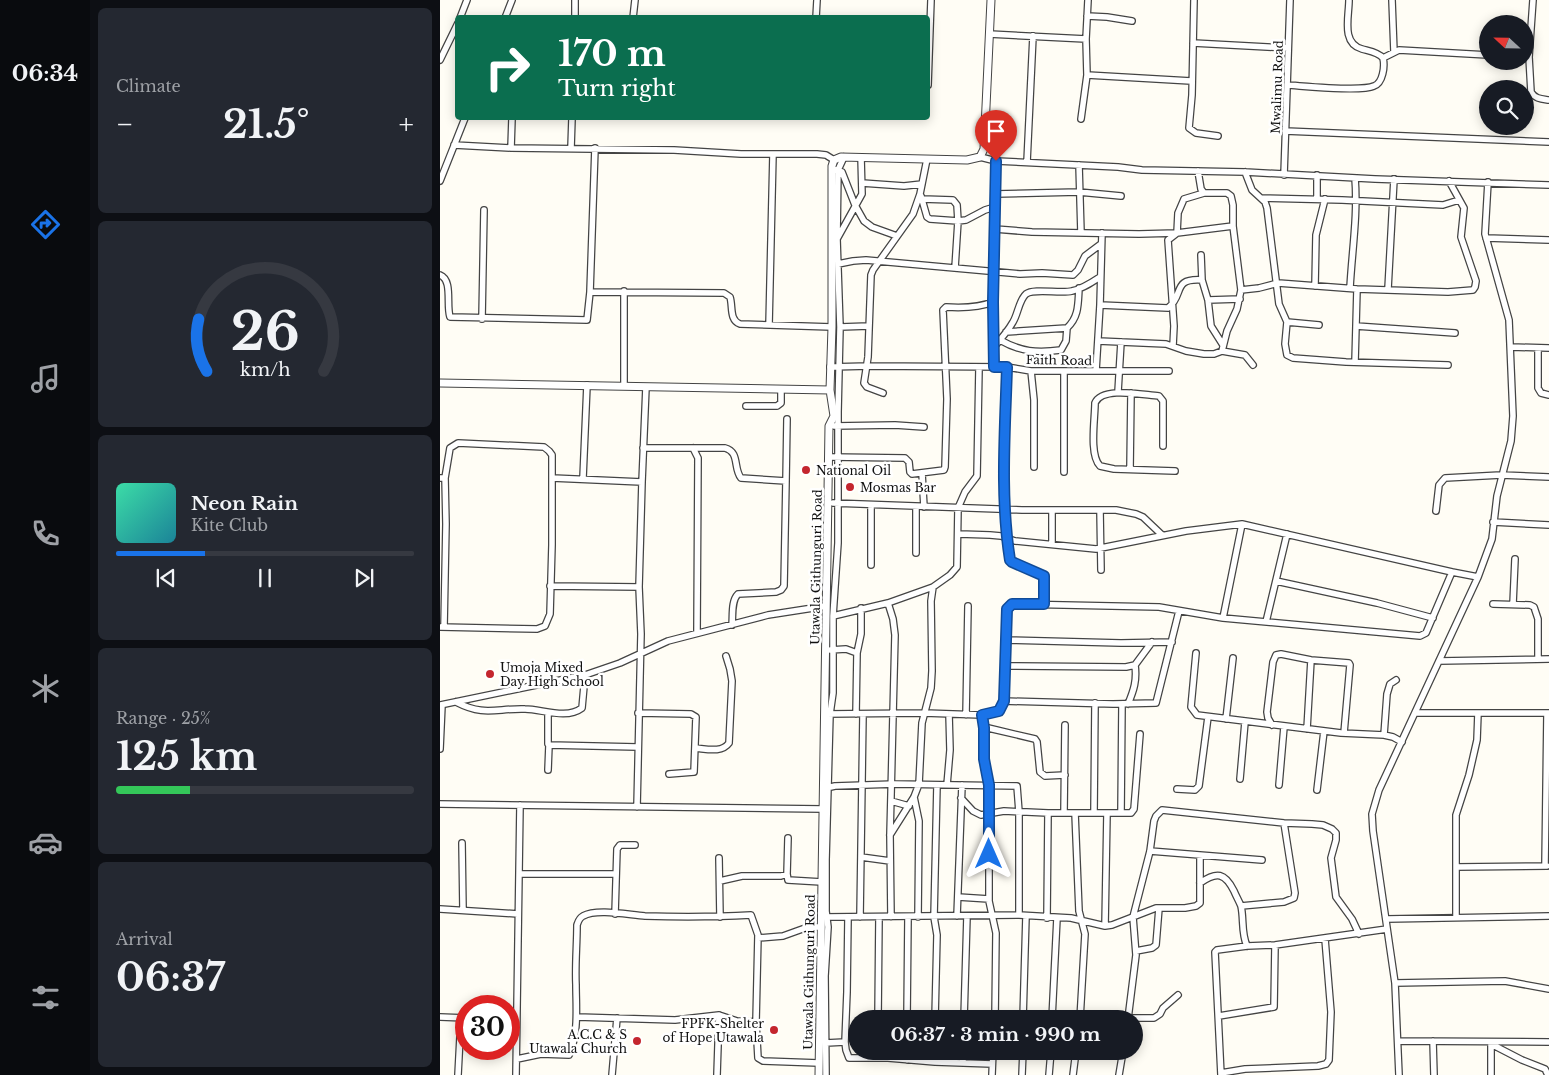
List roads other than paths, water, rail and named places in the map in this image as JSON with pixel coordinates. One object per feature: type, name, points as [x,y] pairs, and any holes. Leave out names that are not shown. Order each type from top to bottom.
[{"type":"street","points":[[461,15],[467,0]]},
{"type":"street","points":[[506,15],[512,0]]},
{"type":"street","points":[[575,15],[576,0]]},
{"type":"street","points":[[633,15],[635,0]]},
{"type":"street","points":[[816,15],[817,0]]},
{"type":"street","points":[[930,28],[931,0]]},
{"type":"street","points":[[980,157],[984,149],[991,0]]},
{"type":"street","points":[[1081,119],[1087,75],[1088,0]]},
{"type":"street","points":[[1194,0],[1192,95],[1189,128],[1196,132],[1218,136]]},
{"type":"street","name":"Mwalimu Road","points":[[1284,175],[1290,0]]},
{"type":"street","points":[[1287,85],[1329,88],[1373,87],[1380,81],[1384,58],[1380,54],[1362,49],[1351,43],[1348,38],[1349,0]]},
{"type":"street","points":[[1392,0],[1394,52]]},
{"type":"street","points":[[1531,15],[1533,0]]},
{"type":"street","points":[[1087,16],[1132,21]]},
{"type":"street","points":[[440,60],[455,28]]},
{"type":"street","points":[[989,34],[1086,39]]},
{"type":"street","points":[[1027,162],[1033,36]]},
{"type":"street","points":[[1193,43],[1288,48]]},
{"type":"street","points":[[1384,58],[1399,50],[1479,54]]},
{"type":"street","points":[[1528,70],[1533,96],[1538,99],[1549,100]]},
{"type":"street","points":[[1087,75],[1191,81]]},
{"type":"street","points":[[440,181],[464,120]]},
{"type":"street","points":[[511,148],[512,120]]},
{"type":"street","points":[[572,120],[572,148]]},
{"type":"street","points":[[1285,131],[1549,142]]},
{"type":"street","points":[[454,145],[511,148],[595,148],[816,154],[826,155],[834,160],[844,157],[967,160],[980,157],[996,161],[1118,167],[1142,170],[1245,172],[1549,185]]},
{"type":"street","points":[[440,275],[444,276],[447,282],[450,317],[587,320],[590,292],[595,148]]},
{"type":"street","points":[[769,325],[773,154]]},
{"type":"street","points":[[829,624],[833,616],[838,543],[840,327],[835,170],[844,157]]},
{"type":"street","points":[[837,239],[862,194],[861,157]]},
{"type":"street","points":[[883,392],[865,386],[871,274],[913,214],[921,197],[927,159]]},
{"type":"street","name":"Utawala Githunguri Road","points":[[819,1075],[821,927],[824,917],[822,809],[826,788],[829,650],[829,624],[826,606],[830,457],[829,426],[834,416],[830,390],[830,367],[834,160]]},
{"type":"street","points":[[994,367],[993,302],[996,161]]},
{"type":"street","points":[[1079,165],[1081,233]]},
{"type":"street","points":[[835,170],[842,172],[855,205],[868,225],[896,236]]},
{"type":"street","points":[[1198,171],[1201,189],[1204,193]]},
{"type":"street","points":[[1245,172],[1252,190],[1261,198],[1266,208],[1281,312],[1287,322],[1286,353],[1290,357],[1355,362],[1448,365]]},
{"type":"street","points":[[1316,199],[1317,175]]},
{"type":"street","points":[[1355,178],[1357,200],[1352,248],[1356,326],[1355,362]]},
{"type":"street","points":[[1388,289],[1394,179]]},
{"type":"street","points":[[1241,290],[1259,288],[1276,283],[1469,292],[1474,289],[1476,281],[1461,237],[1464,208],[1449,181]]},
{"type":"street","points":[[1399,1075],[1395,983],[1387,919],[1372,831],[1372,814],[1379,790],[1478,577],[1492,539],[1501,475],[1511,440],[1513,416],[1510,320],[1486,238],[1488,182]]},
{"type":"street","points":[[862,183],[904,186],[922,184]]},
{"type":"street","points":[[995,194],[1079,192],[1121,196]]},
{"type":"street","points":[[1098,341],[1173,346],[1186,351],[1204,354],[1214,354],[1222,348],[1240,299],[1241,290],[1231,196],[1227,193],[1204,193],[1184,200],[1178,213],[1177,232]]},
{"type":"street","points":[[921,197],[956,201],[958,221],[955,268]]},
{"type":"street","points":[[921,197],[928,219],[966,220],[995,207]]},
{"type":"street","points":[[1261,198],[1357,200],[1443,205],[1459,200]]},
{"type":"street","points":[[1315,286],[1316,234],[1325,199]]},
{"type":"street","points":[[482,319],[484,210]]},
{"type":"street","points":[[995,229],[1032,232],[1139,234],[1233,226]]},
{"type":"street","points":[[1173,346],[1174,326],[1167,245],[1169,238],[1177,232]]},
{"type":"street","points":[[1096,371],[1102,233]]},
{"type":"street","points":[[1486,238],[1549,240]]},
{"type":"street","points":[[838,264],[853,261],[878,262],[1020,274],[1073,274],[1078,270],[1084,256],[1101,244]]},
{"type":"street","points":[[1201,255],[1202,280],[1208,300],[1212,330],[1222,348],[1245,355],[1253,365]]},
{"type":"street","points":[[994,347],[1006,332],[1027,293],[1072,291],[1100,277]]},
{"type":"street","points":[[1100,305],[1163,309],[1171,306],[1179,288],[1186,281],[1190,279],[1202,280]]},
{"type":"street","points":[[1006,332],[1067,328],[1073,323],[1077,314],[1079,288]]},
{"type":"street","points":[[624,291],[624,386]]},
{"type":"street","points":[[590,292],[724,293],[730,297],[735,322],[740,324],[832,327]]},
{"type":"street","points":[[1208,300],[1240,299]]},
{"type":"street","points":[[830,457],[905,458],[910,462],[910,472],[914,474],[940,472],[945,467],[946,367],[943,310],[946,307],[981,306],[993,302]]},
{"type":"street","points":[[1287,322],[1319,325]]},
{"type":"street","points":[[840,327],[869,326]]},
{"type":"street","points":[[1356,326],[1455,333]]},
{"type":"street","points":[[1000,340],[1022,350],[1062,350],[1066,341],[1067,328]]},
{"type":"street","points":[[1118,392],[1121,342]]},
{"type":"street","points":[[1511,347],[1549,348]]},
{"type":"street","points":[[1538,348],[1538,388],[1541,393],[1549,394]]},
{"type":"street","name":"Faith Road","points":[[830,367],[1007,367],[1031,371],[1169,371]]},
{"type":"street","points":[[1007,367],[1006,509],[1010,560],[1044,576],[1044,604]]},
{"type":"street","points":[[833,616],[888,603],[933,587],[955,571],[957,567],[959,534],[958,508],[965,492],[977,476],[979,368]]},
{"type":"street","points":[[1031,371],[1034,400],[1034,466]]},
{"type":"street","points":[[1064,371],[1064,472]]},
{"type":"street","points":[[440,383],[830,390]]},
{"type":"street","points":[[583,478],[587,386]]},
{"type":"street","points":[[637,807],[640,654],[639,587],[646,386]]},
{"type":"street","points":[[746,406],[778,406],[781,402],[781,389]]},
{"type":"street","points":[[1163,446],[1163,401],[1159,396],[1118,392],[1101,395],[1095,403],[1095,458],[1100,466],[1175,471]]},
{"type":"street","points":[[1130,469],[1131,393]]},
{"type":"street","points":[[732,625],[733,603],[738,594],[776,592],[784,586],[787,419]]},
{"type":"street","points":[[829,426],[895,425],[924,427]]},
{"type":"street","points":[[458,443],[544,447],[552,455],[552,478],[550,614],[545,626],[537,629],[442,626],[446,524],[443,478],[450,448],[458,443]]},
{"type":"street","points":[[643,448],[730,450],[734,453],[737,473],[740,478],[786,481]]},
{"type":"street","points":[[693,448],[698,458],[697,633]]},
{"type":"street","points":[[922,473],[924,507]]},
{"type":"street","points":[[1436,511],[1439,485],[1445,478],[1501,475],[1549,477]]},
{"type":"street","points":[[552,478],[642,482]]},
{"type":"street","points":[[828,503],[916,507],[1116,510],[1143,517],[1162,535]]},
{"type":"street","points":[[871,505],[871,565]]},
{"type":"street","points":[[916,507],[916,553]]},
{"type":"street","points":[[1052,510],[1052,544]]},
{"type":"street","points":[[1100,510],[1101,570]]},
{"type":"street","points":[[1493,522],[1549,525]]},
{"type":"street","points":[[959,534],[990,535],[1014,541],[1100,548],[1162,535],[1242,524],[1478,577]]},
{"type":"street","points":[[1223,618],[1242,524]]},
{"type":"street","points":[[1266,622],[1287,534]]},
{"type":"street","points":[[1513,604],[1514,559]]},
{"type":"street","points":[[827,714],[924,713],[982,715],[999,711],[1004,701],[1005,640],[1008,606],[1012,604],[1170,608],[1223,618],[1420,636],[1426,633],[1434,618],[1452,572]]},
{"type":"street","points":[[1276,581],[1338,593],[1434,618]]},
{"type":"street","points":[[550,586],[639,587]]},
{"type":"street","points":[[890,836],[909,806],[919,784],[921,736],[924,713],[931,688],[931,601],[933,587]]},
{"type":"street","points":[[888,603],[895,635],[890,836],[891,918]]},
{"type":"street","points":[[1493,604],[1530,605],[1537,610],[1538,659]]},
{"type":"street","points":[[440,749],[441,705],[585,675],[620,663],[668,640],[768,615],[826,606]]},
{"type":"street","points":[[966,714],[968,606]]},
{"type":"street","points":[[860,918],[862,786],[857,653],[861,634],[861,608]]},
{"type":"street","points":[[1004,701],[1094,704],[1156,703],[1179,611]]},
{"type":"street","points":[[1005,640],[1120,643],[1172,642]]},
{"type":"street","points":[[1121,813],[1125,704],[1134,690],[1136,678],[1135,665],[1152,642]]},
{"type":"street","points":[[829,650],[846,649],[857,653]]},
{"type":"street","points":[[1196,653],[1191,707],[1197,715],[1284,727],[1384,735],[1402,742]]},
{"type":"street","points":[[1272,725],[1267,712],[1273,662],[1275,657],[1281,654],[1310,660],[1347,662],[1350,665],[1344,733]]},
{"type":"street","points":[[695,748],[721,749],[726,748],[729,743],[732,681],[726,656]]},
{"type":"street","points":[[1226,719],[1233,658]]},
{"type":"street","points":[[1439,661],[1549,659]]},
{"type":"street","points":[[1307,729],[1310,660]]},
{"type":"street","points":[[1004,666],[1126,667],[1135,665]]},
{"type":"street","points":[[456,702],[489,712],[523,708],[548,713],[575,712],[582,708],[585,675]]},
{"type":"street","points":[[1384,735],[1390,684],[1396,680]]},
{"type":"street","points":[[1094,704],[1094,813]]},
{"type":"street","points":[[548,713],[548,770]]},
{"type":"street","points":[[638,713],[694,715],[696,717],[694,772],[669,774]]},
{"type":"street","points":[[1415,713],[1548,714],[1547,866],[1457,867]]},
{"type":"street","points":[[1456,917],[1456,815],[1478,740],[1478,713]]},
{"type":"street","points":[[947,785],[950,750],[949,714]]},
{"type":"street","points":[[982,715],[984,759],[989,785],[989,899],[996,933],[995,1010]]},
{"type":"street","points":[[1177,789],[1194,790],[1199,786],[1208,717]]},
{"type":"street","points":[[1240,779],[1245,722]]},
{"type":"street","points":[[1064,813],[1065,724]]},
{"type":"street","points":[[1279,785],[1284,727]]},
{"type":"street","points":[[984,728],[1035,739],[1037,742],[1040,772],[1045,776],[1064,775]]},
{"type":"street","points":[[1317,790],[1324,731]]},
{"type":"street","points":[[961,798],[977,814],[982,815],[989,812],[1131,813],[1134,809],[1140,734]]},
{"type":"street","points":[[549,746],[637,747]]},
{"type":"street","points":[[826,1075],[828,927],[824,917],[826,788],[891,784],[1018,787],[1019,915]]},
{"type":"street","points":[[935,1010],[937,935],[934,917],[937,785]]},
{"type":"street","points":[[957,916],[962,785]]},
{"type":"street","points":[[914,797],[919,821],[918,917]]},
{"type":"street","points":[[891,801],[909,806]]},
{"type":"street","points":[[440,804],[822,809]]},
{"type":"street","points":[[516,995],[520,805]]},
{"type":"street","points":[[1129,1010],[1136,951],[1133,917],[1150,851],[1154,821],[1159,812],[1169,811],[1284,823],[1323,825],[1332,829],[1336,833],[1331,858],[1336,897],[1352,919],[1359,934]]},
{"type":"street","points":[[1047,918],[1048,813]]},
{"type":"street","points":[[1075,813],[1079,906],[1085,940],[1081,1010]]},
{"type":"street","points":[[1106,926],[1107,813]]},
{"type":"street","points":[[1241,906],[1284,902],[1294,898],[1295,893],[1284,823]]},
{"type":"street","points":[[788,838],[788,880],[822,882]]},
{"type":"street","points":[[462,843],[463,910]]},
{"type":"street","points":[[615,914],[615,874],[618,847],[620,845],[635,845]]},
{"type":"street","points":[[1150,851],[1262,860]]},
{"type":"street","points":[[824,917],[908,918],[1019,915],[1081,921],[1106,926],[1159,908],[1196,906],[1201,900],[1200,856]]},
{"type":"street","points":[[861,857],[890,861]]},
{"type":"street","points":[[719,858],[720,917]]},
{"type":"street","points":[[519,874],[615,874]]},
{"type":"street","points":[[720,881],[742,876],[781,876],[787,874]]},
{"type":"street","points":[[1200,883],[1211,876],[1218,875],[1225,877],[1229,881],[1241,906],[1244,940],[1247,946]]},
{"type":"street","points":[[958,897],[989,899]]},
{"type":"street","points":[[1136,951],[1152,948],[1156,945],[1159,908]]},
{"type":"street","points":[[440,909],[518,914]]},
{"type":"street","points":[[520,1058],[541,1054],[569,1055],[577,1017],[577,925],[579,919],[583,916],[593,913],[720,917],[751,915],[758,938],[756,1052],[760,1059],[819,1063]]},
{"type":"street","points":[[964,1010],[967,916]]},
{"type":"street","points":[[1023,1010],[1026,916]]},
{"type":"street","points":[[1387,919],[1549,916]]},
{"type":"street","points":[[878,1010],[879,917]]},
{"type":"street","points":[[848,918],[845,1042],[848,1055]]},
{"type":"street","points":[[907,1010],[908,918]]},
{"type":"street","points":[[1052,1010],[1057,918]]},
{"type":"street","points":[[758,938],[783,936],[808,927],[821,927]]},
{"type":"street","points":[[1325,939],[1331,1012],[1329,1060],[1326,1064],[1318,1066],[1245,1069],[1221,1074],[1216,952],[1220,949],[1275,945],[1387,929]]},
{"type":"street","points":[[1219,1016],[1274,1007],[1275,945]]},
{"type":"street","points":[[1395,983],[1505,981],[1549,989]]},
{"type":"street","points":[[1143,1018],[1154,1018],[1160,1014],[1163,1008],[1178,995]]},
{"type":"street","points":[[577,1017],[675,1020],[719,1015],[737,1020],[756,1022]]},
{"type":"street","points":[[717,1075],[719,1015]]},
{"type":"street","points":[[440,1017],[455,1018]]},
{"type":"street","points":[[612,1075],[617,1018]]},
{"type":"street","points":[[1398,1041],[1549,1042]]},
{"type":"street","points":[[1433,1041],[1434,1075]]},
{"type":"street","points":[[826,1043],[845,1042]]},
{"type":"street","points":[[1491,1043],[1491,1075]]},
{"type":"street","points":[[1491,1043],[1545,1070],[1548,1075]]},
{"type":"street","points":[[458,1075],[459,1060]]},
{"type":"street","points":[[516,1075],[517,1060]]},
{"type":"street","points":[[907,1060],[992,1064]]},
{"type":"street","points":[[992,1060],[992,1075]]},
{"type":"street","points":[[1022,1060],[1022,1075]]},
{"type":"street","points":[[1049,1075],[1050,1060]]},
{"type":"street","points":[[1073,1075],[1075,1060]]},
{"type":"street","points":[[1119,1075],[1122,1060]]},
{"type":"place","name":"National Oil","points":[[806,470]]},
{"type":"place","name":"Mosmas Bar","points":[[850,487]]},
{"type":"place","name":"Umoja Mixed Day High School","points":[[490,674]]},
{"type":"place","name":"FPFK-Shelter of Hope Utawala","points":[[774,1030]]},
{"type":"place","name":"A.C.C & S Utawala Church","points":[[637,1041]]}]
